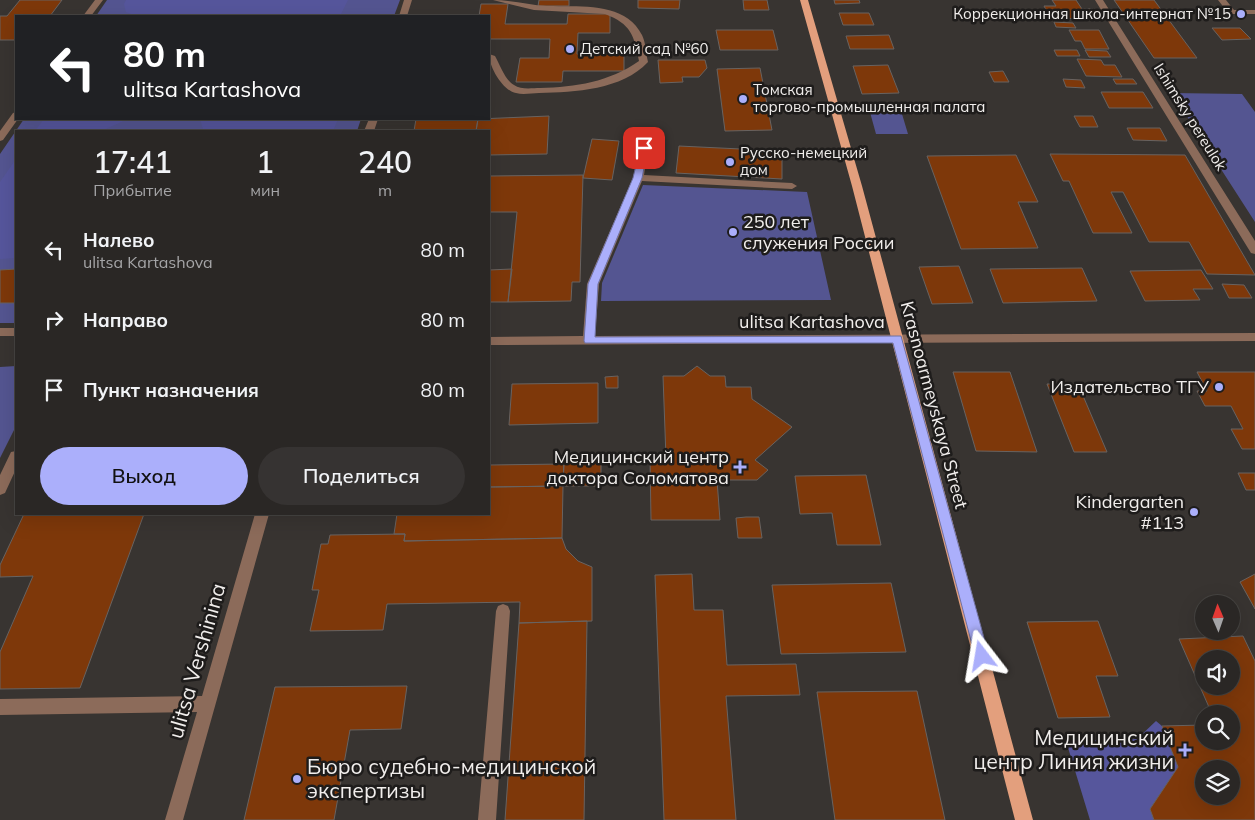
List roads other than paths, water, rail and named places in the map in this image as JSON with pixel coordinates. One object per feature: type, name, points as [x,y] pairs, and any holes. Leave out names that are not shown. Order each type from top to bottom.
[{"type":"main road","name":"Krasnoarmeyskaya Street","points":[[804,0],[857,186],[1024,820]]},
{"type":"street","points":[[88,15],[99,0]]},
{"type":"street","points":[[403,15],[408,0]]},
{"type":"street","points":[[490,57],[508,86],[517,91],[578,90],[630,73],[644,62],[638,36],[620,15],[602,8],[538,8],[511,1],[497,0]]},
{"type":"street","name":"Ishimsky pereulok","points":[[1100,0],[1255,250]]},
{"type":"street","points":[[1222,0],[1232,12],[1255,12]]},
{"type":"street","points":[[0,138],[15,116]]},
{"type":"street","points":[[589,341],[593,284],[638,178],[644,148]]},
{"type":"street","points":[[638,178],[792,186]]},
{"type":"street","points":[[0,332],[15,332]]},
{"type":"street","name":"ulitsa Kartashova","points":[[490,341],[1255,337]]},
{"type":"street","points":[[0,489],[15,458]]},
{"type":"street","name":"ulitsa Vershinina","points":[[174,820],[262,515]]},
{"type":"street","points":[[486,820],[503,611]]},
{"type":"street","points":[[0,706],[206,704]]},
{"type":"place","name":"Коррекционная школа-интернат №15","points":[[1241,14]]},
{"type":"place","name":"Детский сад №60","points":[[570,49]]},
{"type":"place","name":"Томская торгово-промышленная палата","points":[[743,99]]},
{"type":"place","name":"Русско-немецкий дом","points":[[730,162]]},
{"type":"place","name":"250 лет служения России","points":[[733,232]]},
{"type":"place","name":"Издательство ТГУ","points":[[1219,387]]},
{"type":"place","name":"Медицинский центр доктора Соломатова","points":[[740,467]]},
{"type":"place","name":"Kindergarten #113","points":[[1194,512]]},
{"type":"place","name":"Медицинский центр Линия жизни","points":[[1185,750]]},
{"type":"place","name":"Бюро судебно-медицинской экспертизы","points":[[297,779]]}]
